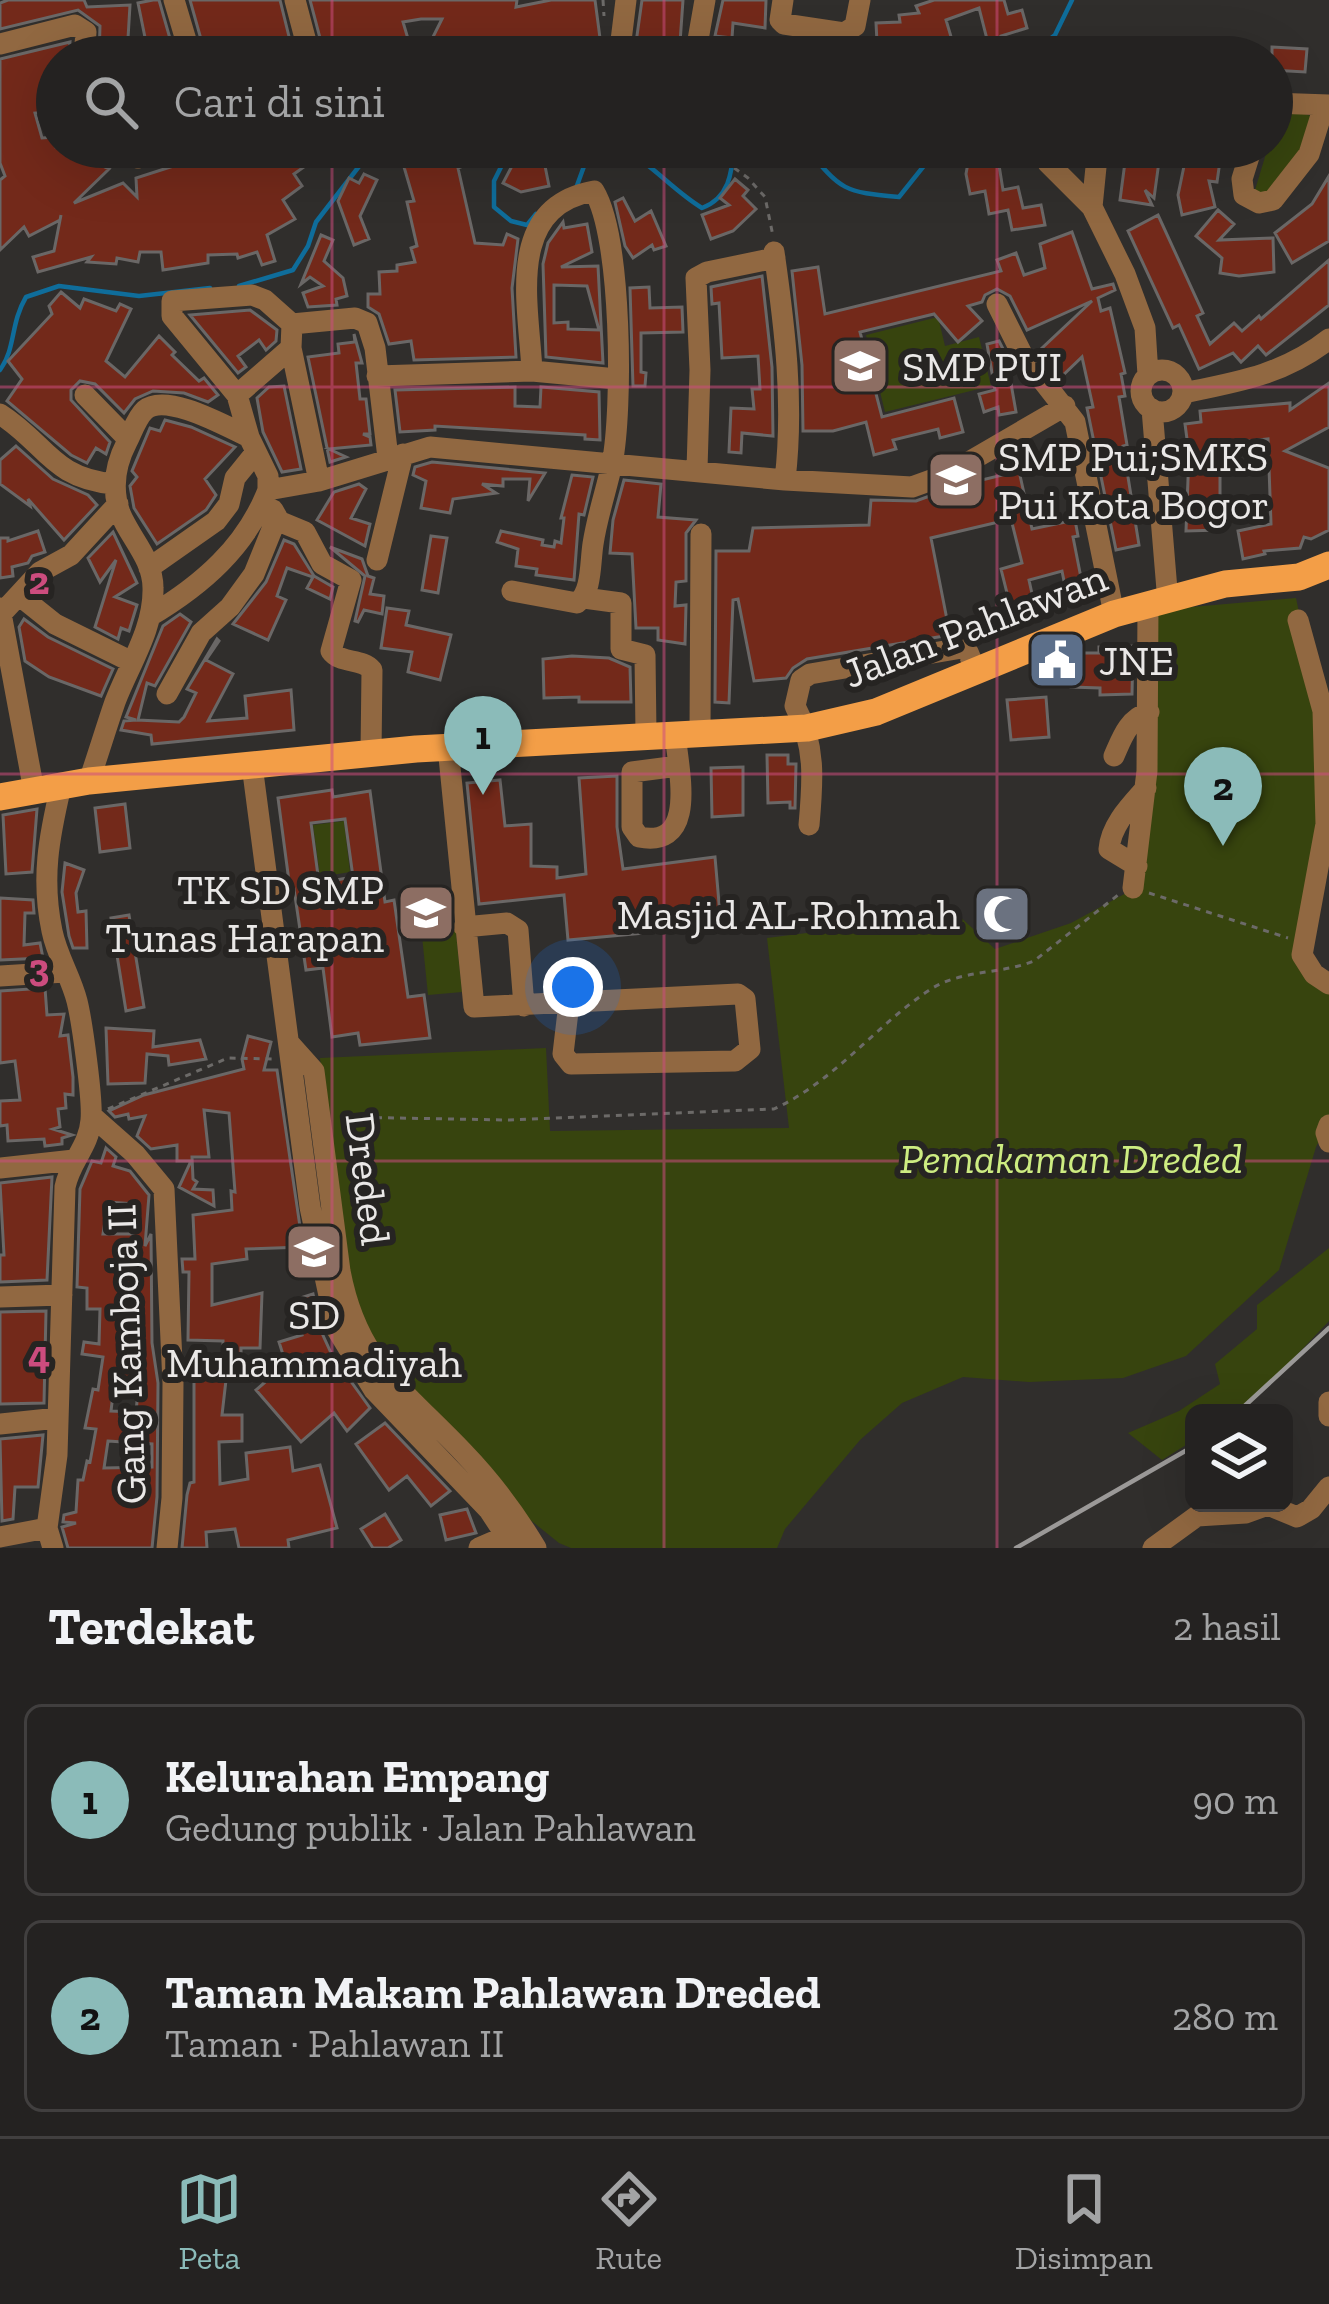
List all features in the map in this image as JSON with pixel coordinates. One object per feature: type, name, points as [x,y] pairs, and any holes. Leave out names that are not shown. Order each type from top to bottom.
[{"type":"main road","name":"Jalan Pahlawan","points":[[0,797],[89,781],[371,753],[807,728],[876,712],[1114,614],[1225,584],[1299,577],[1329,565]]},
{"type":"street","points":[[174,0],[185,36]]},
{"type":"street","points":[[295,0],[304,36]]},
{"type":"street","points":[[622,36],[626,0]]},
{"type":"street","points":[[699,36],[705,0]]},
{"type":"street","points":[[783,0],[780,20],[784,24],[844,33],[855,26],[860,0]]},
{"type":"street","points":[[0,44],[75,25],[86,36]]},
{"type":"street","points":[[1245,168],[1244,195],[1259,203],[1274,200],[1309,154],[1326,106],[1293,104]]},
{"type":"street","points":[[1053,168],[1092,207],[1140,308],[1148,375]]},
{"type":"street","points":[[1092,207],[1096,168]]},
{"type":"street","points":[[532,371],[530,245],[544,215],[592,191],[597,194],[613,255],[616,379],[612,461],[584,598]]},
{"type":"street","points":[[697,469],[696,278],[775,255],[790,409],[785,480]]},
{"type":"street","points":[[167,694],[200,633],[230,607],[254,574],[269,504],[268,476],[252,445],[237,395],[172,316],[171,302],[252,295],[292,324],[364,320],[375,348],[395,456],[377,560]]},
{"type":"street","points":[[998,304],[1022,353],[1075,422],[1114,614]]},
{"type":"street","points":[[292,324],[291,348],[319,481]]},
{"type":"street","points":[[1183,393],[1276,372],[1329,339]]},
{"type":"street","points":[[237,395],[291,348]]},
{"type":"street","points":[[1135,877],[1109,849],[1109,843],[1115,827],[1146,788],[1158,604],[1152,410],[1142,397],[1143,381],[1161,370],[1175,374],[1183,393],[1180,401],[1168,411],[1152,410]]},
{"type":"street","points":[[377,376],[532,371],[616,379]]},
{"type":"street","points":[[85,395],[128,439]]},
{"type":"street","points":[[89,781],[150,616],[153,582],[116,494],[119,458],[128,439],[144,411],[160,404],[177,406],[252,445]]},
{"type":"street","points":[[150,616],[190,592],[226,560],[269,504],[319,481],[395,456],[440,447],[785,480],[912,487],[947,474],[1065,406]]},
{"type":"street","points":[[0,414],[25,430],[62,470],[116,494]]},
{"type":"street","points":[[149,568],[216,520],[229,504],[235,478],[252,445]]},
{"type":"street","points":[[7,606],[40,572],[71,555],[116,494]]},
{"type":"street","points":[[269,504],[314,542],[322,564],[351,580],[331,651],[373,670],[371,753]]},
{"type":"street","points":[[678,766],[688,733],[701,534]]},
{"type":"street","points":[[512,591],[577,603],[584,598],[621,603],[621,649],[646,656],[646,734]]},
{"type":"street","points":[[7,606],[132,662]]},
{"type":"street","points":[[0,1537],[50,1538],[65,1187],[74,1160],[86,1146],[92,1116],[77,1001],[50,918],[47,788],[7,606]]},
{"type":"street","points":[[1298,620],[1326,712],[1323,880],[1302,955],[1329,984]]},
{"type":"street","points":[[809,825],[814,766],[807,728],[795,706],[796,690],[810,674],[962,649],[976,671]]},
{"type":"street","points":[[1114,756],[1126,728],[1138,715],[1149,712]]},
{"type":"street","points":[[448,747],[472,1006],[738,994],[746,1002],[750,1049],[735,1061],[571,1064],[563,1054],[569,1004]]},
{"type":"street","points":[[252,765],[291,1052],[314,1153],[310,1207],[336,1328],[353,1360],[398,1419],[489,1510],[510,1540]]},
{"type":"street","points":[[464,927],[507,923],[518,930],[524,1006]]},
{"type":"street","points":[[0,976],[65,972]]},
{"type":"street","name":"Gang Kamboja II","points":[[92,1116],[135,1154],[164,1189],[173,1383],[172,1498],[166,1548]]},
{"type":"street","points":[[1329,1124],[1329,1142]]},
{"type":"street","points":[[0,1168],[74,1160]]},
{"type":"street","points":[[0,1298],[62,1294]]},
{"type":"street","points":[[1329,1402],[1329,1416]]},
{"type":"street","points":[[0,1424],[58,1418]]},
{"type":"street","points":[[1153,1548],[1197,1516],[1246,1513],[1268,1504],[1298,1517],[1329,1486]]},
{"type":"street","points":[[478,1548],[510,1540],[536,1548]]},
{"type":"path","points":[[734,168],[765,197],[775,255]]},
{"type":"path","points":[[1135,877],[1288,938]]},
{"type":"path","points":[[92,1116],[228,1058],[291,1052]]},
{"type":"green space","points":[[1293,110],[1311,116],[1307,143],[1293,162]]},
{"type":"green space","points":[[1262,168],[1289,168],[1267,198],[1255,190]]},
{"type":"green space","points":[[938,317],[945,346],[979,337],[991,386],[885,412],[866,335]]},
{"type":"green space","name":"Pemakaman Dreded","points":[[1296,598],[1327,746],[1302,956],[1329,977],[1329,1120],[1316,1147],[1279,1270],[1186,1356],[1123,1378],[1029,1382],[963,1377],[902,1403],[860,1440],[785,1529],[777,1548],[571,1548],[523,1514],[392,1376],[347,1291],[320,1058],[546,1048],[550,1131],[789,1128],[767,938],[957,914],[995,949],[1071,923],[1128,892],[1157,610]]},
{"type":"green space","points":[[344,821],[350,872],[320,877],[313,825]]},
{"type":"green space","points":[[455,923],[462,992],[428,995],[421,926]]},
{"type":"green space","points":[[1329,1248],[1329,1321],[1250,1404],[1190,1404],[1220,1384],[1215,1364],[1257,1329],[1257,1305]]},
{"type":"green space","points":[[1185,1407],[1185,1446],[1162,1460],[1128,1433]]},
{"type":"building","points":[[84,0],[87,7],[130,5],[128,36],[100,36],[100,26],[78,10],[0,29],[0,3]]},
{"type":"building","points":[[159,0],[169,36],[145,36],[138,3]]},
{"type":"building","points":[[190,0],[280,0],[289,36],[200,36]]},
{"type":"building","points":[[310,0],[517,0],[516,7],[551,0],[595,0],[600,36],[434,36],[442,19],[421,19],[403,22],[407,36],[319,36]]},
{"type":"building","points":[[642,0],[683,0],[680,36],[637,36]]},
{"type":"building","points":[[723,0],[766,0],[765,28],[733,23],[732,36],[715,36]]},
{"type":"building","points":[[934,0],[1004,0],[1008,14],[1022,10],[1027,28],[986,36],[979,8],[946,20],[951,36],[877,36],[876,23],[900,22],[899,15],[919,13],[916,6]]},
{"type":"building","points":[[1293,48],[1307,49],[1305,72],[1293,71]]},
{"type":"building","points":[[36,50],[36,168],[109,169],[74,203],[123,183],[137,197],[136,178],[167,168],[303,168],[294,174],[302,186],[283,200],[295,219],[267,235],[275,261],[262,265],[257,252],[238,258],[237,254],[208,255],[208,263],[163,270],[161,252],[140,252],[138,262],[117,258],[116,264],[87,262],[91,257],[38,272],[33,257],[54,251],[61,215],[60,220],[29,236],[24,227],[0,250],[0,180],[5,176],[0,163],[0,59]]},
{"type":"building","points":[[404,168],[458,168],[475,243],[503,245],[507,234],[518,239],[512,288],[516,357],[414,360],[411,341],[389,344],[379,314],[368,307],[368,294],[380,294],[379,272],[397,271],[397,265],[415,262],[411,248],[417,246],[407,202],[414,201]]},
{"type":"building","points":[[511,168],[545,168],[549,186],[521,192],[503,183]]},
{"type":"building","points":[[967,168],[999,168],[1003,190],[1018,187],[1023,208],[1041,205],[1045,225],[1012,230],[1008,210],[989,214],[985,191],[970,194]]},
{"type":"building","points":[[1124,168],[1158,168],[1154,198],[1145,190],[1152,205],[1120,200]]},
{"type":"building","points":[[1184,168],[1219,168],[1217,182],[1209,181],[1215,207],[1182,215],[1178,195]]},
{"type":"building","points":[[364,174],[377,180],[360,216],[369,239],[354,245],[338,201],[349,178],[359,183]]},
{"type":"building","points":[[1329,176],[1329,241],[1292,263],[1275,233],[1312,204]]},
{"type":"building","points":[[735,179],[748,190],[743,196],[756,209],[733,231],[711,239],[702,215],[729,205],[720,198]]},
{"type":"building","points":[[623,198],[635,221],[651,211],[666,246],[654,250],[652,245],[633,258],[625,246],[615,202]]},
{"type":"building","points":[[1218,210],[1234,224],[1219,240],[1273,238],[1274,272],[1220,273],[1222,258],[1196,236]]},
{"type":"building","points":[[1158,215],[1203,313],[1197,316],[1210,344],[1234,323],[1242,331],[1259,316],[1261,319],[1329,260],[1329,305],[1266,355],[1258,346],[1241,362],[1233,353],[1199,369],[1179,325],[1173,328],[1128,231]]},
{"type":"building","points":[[563,222],[564,228],[587,224],[592,252],[561,267],[598,266],[603,363],[546,357],[543,264],[548,243]],"holes":[[[554,285],[587,286],[599,330],[568,329],[568,322],[554,323]]]},
{"type":"building","points":[[1072,232],[1092,289],[1113,284],[1115,290],[1098,298],[1101,311],[1110,308],[1125,373],[1121,374],[1125,396],[1119,397],[1139,545],[1116,550],[1087,408],[1093,407],[1082,357],[1060,378],[1039,351],[1092,301],[1027,330],[1010,296],[997,289],[982,302],[968,306],[982,321],[958,342],[934,314],[860,332],[882,417],[954,398],[963,432],[940,438],[938,429],[893,440],[896,449],[874,455],[866,422],[833,431],[803,431],[792,271],[818,267],[825,314],[1001,271],[997,260],[1016,253],[1024,275],[1045,268],[1040,244]]},
{"type":"building","points":[[321,235],[333,240],[324,261],[343,278],[347,296],[336,299],[337,305],[308,307],[303,293],[323,286],[310,277],[301,284]]},
{"type":"building","points":[[762,276],[772,367],[773,436],[742,433],[741,453],[729,452],[731,408],[754,409],[752,389],[760,389],[758,356],[722,358],[719,303],[712,304],[711,287]]},
{"type":"building","points":[[649,287],[650,308],[682,307],[683,332],[641,333],[645,386],[633,386],[630,288]]},
{"type":"building","points":[[61,292],[80,308],[84,299],[116,311],[120,304],[131,309],[106,361],[125,377],[159,336],[175,352],[172,355],[199,381],[204,378],[218,395],[208,402],[184,393],[153,391],[135,399],[124,413],[95,384],[80,381],[71,390],[71,400],[110,442],[106,454],[96,448],[87,463],[71,455],[7,401],[22,379],[8,361],[52,314],[49,306]]},
{"type":"building","points":[[250,310],[277,330],[276,341],[266,350],[259,340],[238,356],[246,367],[238,373],[190,315]]},
{"type":"building","points":[[354,334],[362,363],[356,363],[360,399],[366,399],[370,434],[363,434],[370,437],[371,445],[329,449],[346,457],[330,462],[308,357],[339,353],[338,344],[355,342]]},
{"type":"building","points":[[999,341],[1016,412],[999,415],[998,407],[984,412],[979,394],[995,390],[987,344]]},
{"type":"building","points":[[1329,383],[1329,427],[1285,451],[1329,468],[1329,530],[1311,539],[1304,537],[1300,548],[1264,551],[1243,559],[1238,531],[1271,524],[1268,439],[1220,444],[1220,530],[1186,531],[1189,454],[1185,424],[1201,422],[1200,411],[1290,403],[1290,410]]},
{"type":"building","points":[[284,386],[301,469],[282,472],[263,432],[257,398],[269,387]]},
{"type":"building","points":[[515,387],[515,406],[540,407],[541,387],[599,392],[600,440],[585,439],[585,435],[435,426],[435,430],[400,432],[395,390]]},
{"type":"building","points":[[165,420],[235,447],[205,479],[216,495],[206,510],[157,544],[134,508],[130,486],[137,477],[132,471],[150,428],[160,431]]},
{"type":"building","points":[[16,446],[53,479],[88,495],[97,505],[64,540],[28,499],[30,506],[0,484],[0,460]]},
{"type":"building","points":[[432,462],[545,473],[528,501],[530,479],[503,479],[503,486],[482,484],[496,493],[453,499],[450,513],[421,508],[426,481],[413,475],[415,467]]},
{"type":"building","points":[[1019,471],[1032,529],[1075,520],[1078,536],[1073,537],[1083,588],[1066,591],[1062,571],[1029,580],[1034,603],[1011,609],[1001,569],[1022,563],[1011,519],[931,538],[950,635],[807,659],[786,678],[754,681],[738,599],[733,600],[729,703],[715,702],[716,551],[749,551],[753,528],[869,525],[871,500],[916,501]]},
{"type":"building","points":[[572,475],[593,477],[584,515],[579,514],[574,580],[536,575],[537,569],[516,566],[518,549],[497,542],[501,531],[543,540],[542,545],[561,543],[561,518]]},
{"type":"building","points":[[624,480],[661,484],[658,517],[696,520],[686,533],[686,581],[676,582],[675,606],[686,605],[685,644],[658,640],[658,628],[636,628],[632,554],[610,553]]},
{"type":"building","points":[[359,484],[366,489],[351,518],[370,524],[365,546],[317,520],[334,492]]},
{"type":"building","points":[[38,531],[45,552],[12,567],[13,576],[0,578],[0,538],[8,541]]},
{"type":"building","points":[[113,532],[137,583],[115,597],[137,605],[129,631],[121,628],[118,639],[95,627],[116,560],[100,582],[88,558]]},
{"type":"building","points":[[431,536],[447,538],[438,593],[422,590]]},
{"type":"building","points":[[284,540],[294,544],[314,576],[333,587],[330,599],[307,588],[313,577],[287,568],[277,596],[286,600],[268,640],[233,624],[266,582]]},
{"type":"building","points":[[330,547],[362,559],[368,576],[374,578],[370,594],[384,596],[382,614],[364,610],[355,621],[365,576]]},
{"type":"building","points":[[387,608],[409,611],[406,625],[451,635],[440,680],[408,672],[412,652],[381,648]]},
{"type":"building","points":[[180,614],[191,622],[155,686],[147,683],[138,720],[179,722],[184,717],[196,693],[187,689],[217,639],[206,660],[233,674],[208,721],[247,718],[245,696],[291,690],[294,730],[152,744],[151,735],[121,730],[124,721],[136,720],[126,717],[163,626]]},
{"type":"building","points":[[24,619],[48,637],[113,669],[101,696],[49,677],[25,661],[19,627]]},
{"type":"building","points":[[1133,646],[1132,694],[1100,695],[1100,688],[1071,687],[1071,653]]},
{"type":"building","points":[[609,658],[630,667],[631,702],[544,698],[543,659]]},
{"type":"building","points":[[1046,697],[1049,737],[1011,740],[1007,700]]},
{"type":"building","points":[[767,755],[788,755],[788,764],[796,764],[795,808],[790,808],[790,802],[768,803]]},
{"type":"building","points":[[743,767],[743,815],[712,817],[711,768]]},
{"type":"building","points":[[617,776],[623,869],[715,857],[721,926],[568,940],[564,895],[479,904],[467,783],[500,780],[505,826],[531,824],[531,866],[557,867],[557,878],[586,874],[579,778]]},
{"type":"building","points":[[332,790],[333,797],[370,791],[385,902],[394,900],[408,997],[424,995],[430,1038],[360,1045],[358,1033],[332,1037],[323,968],[306,970],[278,798]],"holes":[[[345,819],[353,877],[319,883],[311,823]]]},
{"type":"building","points":[[125,804],[130,848],[100,852],[95,808]]},
{"type":"building","points":[[37,809],[32,872],[6,874],[3,815]]},
{"type":"building","points":[[65,863],[84,870],[76,893],[78,912],[86,911],[87,948],[73,948],[69,936],[62,892]]},
{"type":"building","points":[[0,898],[33,900],[34,913],[25,913],[24,945],[40,943],[43,958],[0,960]]},
{"type":"building","points":[[129,915],[144,1007],[126,1011],[111,918]]},
{"type":"building","points":[[45,988],[47,1015],[64,1014],[60,1036],[68,1035],[73,1095],[65,1094],[66,1108],[58,1109],[60,1127],[53,1129],[72,1135],[62,1138],[62,1144],[45,1146],[44,1139],[8,1141],[7,1125],[0,1126],[0,1101],[20,1100],[15,1061],[0,1063],[0,991]]},
{"type":"building","points":[[106,1028],[154,1031],[153,1047],[200,1040],[206,1059],[169,1065],[168,1056],[147,1054],[145,1083],[108,1084]]},
{"type":"building","points":[[248,1036],[271,1042],[264,1070],[277,1070],[303,1247],[246,1249],[247,1259],[212,1264],[212,1305],[262,1293],[260,1348],[241,1348],[241,1379],[226,1380],[222,1415],[242,1415],[242,1441],[219,1442],[220,1484],[248,1479],[246,1453],[290,1447],[293,1471],[320,1465],[337,1528],[288,1540],[289,1548],[239,1548],[235,1529],[206,1532],[207,1548],[182,1548],[187,1495],[194,1482],[194,1380],[196,1370],[223,1372],[223,1341],[188,1340],[189,1272],[183,1272],[182,1259],[195,1259],[193,1215],[232,1210],[229,1113],[204,1110],[209,1157],[192,1157],[197,1182],[193,1189],[213,1190],[214,1206],[179,1187],[191,1161],[177,1161],[177,1145],[151,1149],[137,1136],[145,1116],[129,1119],[128,1114],[115,1117],[109,1111],[144,1095],[244,1069]]},
{"type":"building","points":[[106,1148],[116,1157],[113,1166],[130,1171],[149,1195],[145,1246],[151,1234],[152,1343],[158,1383],[152,1548],[68,1548],[62,1527],[76,1523],[63,1522],[64,1515],[76,1512],[78,1480],[83,1480],[90,1462],[96,1429],[85,1428],[103,1357],[82,1354],[84,1342],[99,1344],[100,1309],[87,1309],[87,1288],[77,1287],[80,1189],[92,1161],[101,1163]],"holes":[[[108,1202],[134,1204],[133,1234],[103,1234]],[[115,1377],[139,1381],[136,1412],[111,1411]],[[108,1441],[152,1444],[152,1467],[104,1468]]]},
{"type":"building","points":[[52,1177],[47,1280],[0,1282],[0,1255],[4,1255],[0,1183]]},
{"type":"building","points":[[313,1294],[332,1355],[370,1408],[347,1431],[334,1413],[301,1442],[256,1390],[286,1364],[279,1342],[302,1335],[291,1301]]},
{"type":"building","points":[[46,1311],[44,1403],[0,1404],[0,1312]]},
{"type":"building","points":[[385,1423],[450,1491],[431,1506],[407,1476],[389,1490],[356,1444]]},
{"type":"building","points":[[43,1435],[38,1487],[15,1487],[13,1519],[2,1521],[0,1439]]},
{"type":"building","points":[[467,1509],[476,1533],[446,1540],[440,1515]]},
{"type":"building","points":[[385,1514],[401,1540],[388,1548],[373,1548],[361,1529]]},
{"type":"waterway","points":[[1054,36],[1072,0]]},
{"type":"waterway","points":[[239,286],[293,270],[316,222],[358,168]]},
{"type":"waterway","points":[[500,168],[494,181],[494,207],[511,221],[527,225],[536,214]]},
{"type":"waterway","points":[[575,191],[583,168]]},
{"type":"waterway","points":[[651,168],[702,208],[718,198],[731,168]]},
{"type":"waterway","points":[[824,168],[845,187],[899,197],[922,168]]},
{"type":"waterway","points":[[0,370],[26,297],[59,286],[139,296],[210,288]]},
{"type":"railway","points":[[1247,1404],[1329,1328]]},
{"type":"railway","points":[[1016,1548],[1185,1451]]},
{"type":"place","name":"SMP PUI","points":[[860,366]]},
{"type":"place","name":"SMP Pui;SMKS Pui Kota Bogor","points":[[956,480]]},
{"type":"place","name":"JNE","points":[[1057,660]]},
{"type":"place","name":"Kelurahan Empang","points":[[483,795]]},
{"type":"place","name":"Taman Makam Pahlawan Dreded","points":[[1223,846]]},
{"type":"place","name":"TK SD SMP Tunas Harapan","points":[[426,913]]},
{"type":"place","name":"Masjid AL-Rohmah","points":[[1002,914]]},
{"type":"place","name":"SD Muhammadiyah","points":[[314,1252]]}]
